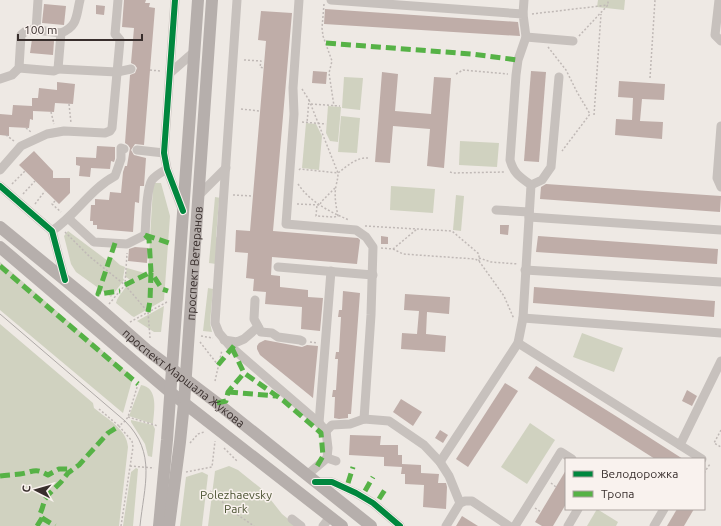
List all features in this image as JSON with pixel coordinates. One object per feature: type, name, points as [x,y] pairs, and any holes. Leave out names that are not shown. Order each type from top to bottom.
[{"type":"main road","name":"проспект Ветеранов","points":[[159,526],[172,369],[198,0]]},
{"type":"main road","name":"проспект Ветеранов","points":[[169,526],[180,442],[186,378],[212,0]]},
{"type":"main road","name":"проспект Маршала Жукова","points":[[0,227],[147,350],[186,378],[371,526]]},
{"type":"main road","name":"проспект Маршала Жукова","points":[[0,246],[170,392],[239,444],[327,521],[342,526]]},
{"type":"street","points":[[36,30],[38,0]]},
{"type":"street","points":[[0,79],[12,75],[19,68],[21,35],[27,30],[61,32],[70,29],[75,21],[80,0]]},
{"type":"street","points":[[0,170],[21,146],[47,134],[71,131],[105,133],[110,131],[112,128],[120,40],[115,34],[118,0]]},
{"type":"street","points":[[175,0],[164,153],[167,169],[183,211]]},
{"type":"street","points":[[237,0],[215,323],[219,333],[232,348],[319,423],[326,431],[328,448],[326,458],[311,479],[332,482],[356,493],[373,503],[400,526]]},
{"type":"street","points":[[299,0],[286,224],[356,230],[366,237],[373,247],[373,275],[376,316],[364,419]]},
{"type":"street","points":[[331,0],[523,14]]},
{"type":"street","points":[[524,0],[523,14],[526,37],[518,60],[516,75],[510,160],[513,170],[519,177],[531,185]]},
{"type":"street","points":[[719,0],[715,35],[721,42]]},
{"type":"street","points":[[58,69],[61,32]]},
{"type":"street","points":[[526,37],[573,41]]},
{"type":"street","points":[[170,73],[194,52]]},
{"type":"street","points":[[19,68],[54,71],[58,69],[118,72],[131,69]]},
{"type":"street","points":[[531,185],[542,180],[548,173],[553,159],[559,77]]},
{"type":"street","points":[[721,126],[717,178],[721,187]]},
{"type":"street","points":[[52,232],[69,219],[101,184],[115,176],[121,159],[121,148],[124,149]]},
{"type":"street","points":[[137,150],[164,153]]},
{"type":"street","points":[[198,196],[226,168]]},
{"type":"street","points":[[69,219],[94,242],[127,244],[145,235],[149,187],[152,179],[167,169]]},
{"type":"street","points":[[440,462],[518,343],[523,318],[531,185]]},
{"type":"street","points":[[0,186],[52,232],[65,280]]},
{"type":"street","points":[[496,210],[721,230]]},
{"type":"street","points":[[278,267],[373,275]]},
{"type":"street","points":[[525,267],[721,282]]},
{"type":"street","points":[[319,423],[331,271]]},
{"type":"street","points":[[255,300],[254,319],[261,332],[272,333],[278,338],[302,341]]},
{"type":"street","points":[[523,318],[721,333]]},
{"type":"street","points":[[224,340],[237,342],[244,339],[258,327]]},
{"type":"street","points":[[518,343],[700,458]]},
{"type":"street","points":[[680,445],[721,361]]},
{"type":"street","points":[[326,431],[332,425],[350,424],[364,419],[389,421],[424,444],[440,462],[449,476],[460,503]]},
{"type":"street","points":[[515,526],[561,452],[570,458]]},
{"type":"street","points":[[326,458],[336,461]]},
{"type":"street","points":[[446,526],[460,503],[465,501],[472,501],[508,526]]},
{"type":"street","points":[[568,526],[577,510]]},
{"type":"street","points":[[654,526],[663,510]]},
{"type":"street","points":[[292,519],[301,526]]},
{"type":"path","points":[[324,0],[322,28],[323,36],[332,61],[329,73],[334,106]]},
{"type":"path","points":[[573,41],[581,35],[601,14],[608,5],[608,0]]},
{"type":"path","points":[[650,78],[655,0]]},
{"type":"path","points":[[523,14],[608,5]]},
{"type":"path","points":[[594,115],[601,14]]},
{"type":"path","points":[[244,60],[261,61],[260,67],[263,68]]},
{"type":"path","points":[[150,70],[160,71]]},
{"type":"path","points":[[456,74],[463,70],[516,75]]},
{"type":"path","points":[[293,88],[302,89],[309,100],[338,173],[336,187],[338,216]]},
{"type":"path","points":[[307,123],[309,100]]},
{"type":"path","points":[[69,104],[71,131]]},
{"type":"path","points":[[311,104],[340,106]]},
{"type":"path","points":[[241,109],[260,111]]},
{"type":"path","points":[[51,112],[56,132]]},
{"type":"path","points":[[553,159],[556,158],[590,114]]},
{"type":"path","points":[[293,121],[326,124]]},
{"type":"path","points":[[289,170],[298,171],[300,169],[338,173],[354,162],[368,158]]},
{"type":"path","points":[[289,170],[302,190],[318,205],[349,220],[352,224]]},
{"type":"path","points":[[450,172],[498,172],[513,170]]},
{"type":"path","points":[[11,186],[25,171]]},
{"type":"path","points":[[21,195],[35,181]]},
{"type":"path","points":[[336,187],[318,205],[316,216],[338,216]]},
{"type":"path","points":[[33,205],[45,191]]},
{"type":"path","points":[[236,195],[253,196]]},
{"type":"path","points":[[55,200],[52,204],[69,219]]},
{"type":"path","points":[[287,203],[318,205]]},
{"type":"path","points":[[363,226],[452,231],[479,254],[479,262]]},
{"type":"path","points":[[392,249],[417,228]]},
{"type":"path","points":[[65,232],[90,257],[125,285],[148,312],[150,338]]},
{"type":"path","points":[[109,304],[125,285],[127,244]]},
{"type":"path","points":[[373,247],[392,249],[404,254],[475,259],[479,262],[504,296],[517,329],[520,330]]},
{"type":"path","points":[[479,258],[491,262],[525,267]]},
{"type":"path","points":[[130,322],[167,302]]},
{"type":"path","points":[[215,381],[224,340]]},
{"type":"path","points":[[200,342],[218,365]]},
{"type":"path","points":[[314,342],[318,343]]},
{"type":"path","points":[[119,426],[128,416],[138,384]]},
{"type":"path","points":[[99,410],[119,426],[132,441],[133,447],[121,526]]},
{"type":"path","points":[[128,416],[158,426]]},
{"type":"path","points":[[721,430],[714,443],[721,447]]},
{"type":"path","points":[[190,443],[198,434],[206,432]]},
{"type":"path","points":[[187,465],[186,473],[212,467],[216,439]]},
{"type":"path","points":[[221,445],[238,462]]},
{"type":"path","points":[[130,466],[155,469]]},
{"type":"path","points":[[210,491],[235,513],[254,526]]},
{"type":"green space","points":[[598,0],[625,0],[624,10],[597,7]]},
{"type":"green space","points":[[344,77],[363,78],[360,110],[342,108]]},
{"type":"green space","points":[[328,106],[341,107],[338,142],[330,141],[326,133]]},
{"type":"green space","points":[[341,116],[360,118],[357,153],[338,152]]},
{"type":"green space","points":[[306,123],[316,124],[322,136],[319,170],[302,168]]},
{"type":"green space","points":[[460,141],[499,143],[497,167],[459,165]]},
{"type":"green space","points":[[155,183],[161,183],[170,216],[164,300],[134,317],[116,303],[118,297],[130,280],[125,276],[127,268],[148,274],[153,187]]},
{"type":"green space","points":[[391,186],[435,189],[433,213],[390,210]]},
{"type":"green space","points":[[456,195],[464,196],[461,231],[453,230]]},
{"type":"green space","points":[[215,197],[221,198],[219,201],[216,237],[218,238],[216,264],[209,263]]},
{"type":"green space","points":[[68,231],[108,261],[111,257],[120,265],[125,267],[124,280],[111,297],[76,272],[71,264],[64,236]]},
{"type":"green space","points":[[0,262],[133,377],[123,413],[0,310]]},
{"type":"green space","points":[[208,288],[213,289],[210,323],[212,332],[203,331]]},
{"type":"green space","points":[[164,306],[161,332],[154,332],[137,321]]},
{"type":"green space","points":[[0,324],[93,403],[94,408],[116,425],[124,435],[128,447],[119,526],[0,526]]},
{"type":"green space","points":[[582,333],[623,348],[614,372],[573,357]]},
{"type":"green space","points":[[141,385],[147,387],[153,395],[153,424],[129,416]]},
{"type":"green space","points":[[131,420],[153,425],[155,429],[152,457],[148,456],[145,444]]},
{"type":"green space","points":[[530,423],[555,440],[527,484],[501,467]]},
{"type":"green space","name":"Polezhaevsky Park","points":[[229,466],[238,470],[263,490],[282,514],[297,526],[208,526],[215,471]]},
{"type":"green space","points":[[136,468],[138,469],[133,526],[123,526],[131,472]]},
{"type":"green space","points":[[202,472],[208,475],[202,526],[180,526],[186,477]]},
{"type":"green space","points":[[596,510],[618,522],[616,526],[587,526]]},
{"type":"building","points":[[124,0],[146,0],[145,3],[150,3],[149,7],[155,8],[144,145],[135,144],[131,150],[134,155],[146,158],[144,186],[140,186],[139,203],[135,202],[133,232],[97,229],[97,225],[93,225],[93,221],[90,221],[91,205],[95,205],[95,199],[109,200],[110,192],[121,193],[123,172],[125,166],[127,166],[130,148],[125,143],[130,75],[135,73],[137,68],[131,63],[134,28],[122,27]]},
{"type":"building","points":[[44,4],[66,6],[64,25],[42,23]]},
{"type":"building","points":[[96,5],[105,6],[104,15],[96,14]]},
{"type":"building","points":[[325,9],[518,22],[520,36],[324,24]]},
{"type":"building","points":[[261,11],[292,13],[273,231],[358,238],[360,240],[357,264],[272,257],[271,275],[280,276],[280,287],[308,290],[308,297],[323,298],[320,331],[301,329],[302,307],[265,304],[266,292],[253,291],[254,279],[246,278],[248,253],[235,252],[236,230],[250,231],[266,41],[258,40]]},
{"type":"building","points":[[32,39],[54,41],[53,55],[30,53]]},
{"type":"building","points":[[313,71],[327,72],[326,84],[312,83]]},
{"type":"building","points":[[531,71],[546,72],[539,162],[524,161]]},
{"type":"building","points":[[382,72],[398,74],[395,111],[431,114],[434,77],[451,78],[444,168],[427,166],[430,129],[393,126],[390,163],[375,162]]},
{"type":"building","points":[[619,81],[665,84],[664,100],[642,99],[640,121],[663,122],[662,139],[615,135],[616,119],[632,120],[633,98],[618,97]]},
{"type":"building","points":[[57,82],[75,84],[73,104],[55,103],[54,112],[33,111],[33,120],[30,119],[29,128],[9,127],[9,136],[0,135],[0,114],[12,115],[13,105],[32,106],[32,98],[38,98],[39,88],[57,90]]},
{"type":"building","points":[[97,146],[115,147],[115,159],[114,162],[111,161],[110,169],[91,168],[90,177],[79,176],[80,166],[76,165],[76,157],[96,158]]},
{"type":"building","points":[[34,151],[53,171],[53,178],[70,178],[70,193],[59,204],[19,165]]},
{"type":"building","points":[[546,184],[721,196],[720,212],[540,199],[541,187]]},
{"type":"building","points":[[500,225],[509,225],[508,235],[500,234]]},
{"type":"building","points":[[381,236],[388,237],[388,244],[381,244]]},
{"type":"building","points":[[538,236],[718,249],[717,264],[536,252]]},
{"type":"building","points":[[135,247],[148,248],[147,263],[128,261],[129,249]]},
{"type":"building","points":[[534,287],[715,301],[714,317],[533,303]]},
{"type":"building","points":[[343,291],[360,293],[351,414],[348,414],[348,418],[339,419],[334,418],[335,397],[332,397],[333,390],[336,390],[338,359],[335,359],[336,352],[339,352],[341,317],[338,317],[339,310],[342,310]]},
{"type":"building","points":[[405,294],[450,297],[449,314],[427,312],[426,334],[446,336],[445,352],[401,349],[402,333],[417,334],[419,311],[404,310]]},
{"type":"building","points":[[265,340],[302,347],[307,345],[318,346],[313,398],[260,355],[257,346]]},
{"type":"building","points":[[536,366],[681,458],[653,458],[528,378]]},
{"type":"building","points":[[505,383],[518,391],[468,467],[456,459]]},
{"type":"building","points":[[687,390],[697,396],[692,406],[682,401]]},
{"type":"building","points":[[401,399],[422,412],[413,426],[393,412]]},
{"type":"building","points":[[440,430],[448,435],[443,443],[435,438]]},
{"type":"building","points":[[350,435],[381,436],[380,445],[398,445],[398,455],[402,455],[402,464],[421,465],[421,473],[439,474],[438,483],[446,483],[447,487],[446,509],[423,507],[424,485],[405,484],[405,474],[401,474],[402,467],[384,466],[384,457],[349,455]]},
{"type":"building","points":[[565,472],[565,506],[553,526],[542,526],[535,522]]},
{"type":"building","points":[[676,510],[693,510],[684,526],[667,526]]},
{"type":"building","points":[[462,516],[478,526],[456,526]]},
{"type":"tram line","points":[[0,314],[125,421],[135,433],[145,458],[146,470],[140,526]]},
{"type":"marked path","points":[[326,43],[471,54],[518,60]]},
{"type":"marked path","points":[[145,235],[149,239],[151,272],[162,289],[168,291]]},
{"type":"marked path","points":[[145,235],[172,244]]},
{"type":"marked path","points":[[115,243],[98,294],[120,291]]},
{"type":"marked path","points":[[0,266],[138,384]]},
{"type":"marked path","points":[[125,285],[151,272],[148,312]]},
{"type":"marked path","points":[[218,365],[237,342]]},
{"type":"marked path","points":[[232,348],[244,373],[284,401],[321,433],[323,456],[316,468]]},
{"type":"marked path","points":[[217,403],[226,401],[228,392],[244,373]]},
{"type":"marked path","points":[[228,392],[276,396]]},
{"type":"marked path","points":[[37,526],[42,518],[40,514],[45,499],[68,473],[79,465],[108,433],[119,426]]},
{"type":"marked path","points":[[348,483],[353,467]]},
{"type":"marked path","points":[[0,476],[34,471],[40,471],[48,475],[59,469],[72,469]]},
{"type":"marked path","points":[[365,491],[373,477]]},
{"type":"marked path","points":[[379,499],[386,488]]},
{"type":"marked path","points":[[42,518],[55,526]]},
{"type":"cycle path","points":[[175,0],[164,153],[167,169],[183,211]]},
{"type":"cycle path","points":[[0,186],[52,231],[65,280]]},
{"type":"cycle path","points":[[315,482],[332,482],[356,493],[373,503],[400,526]]}]
